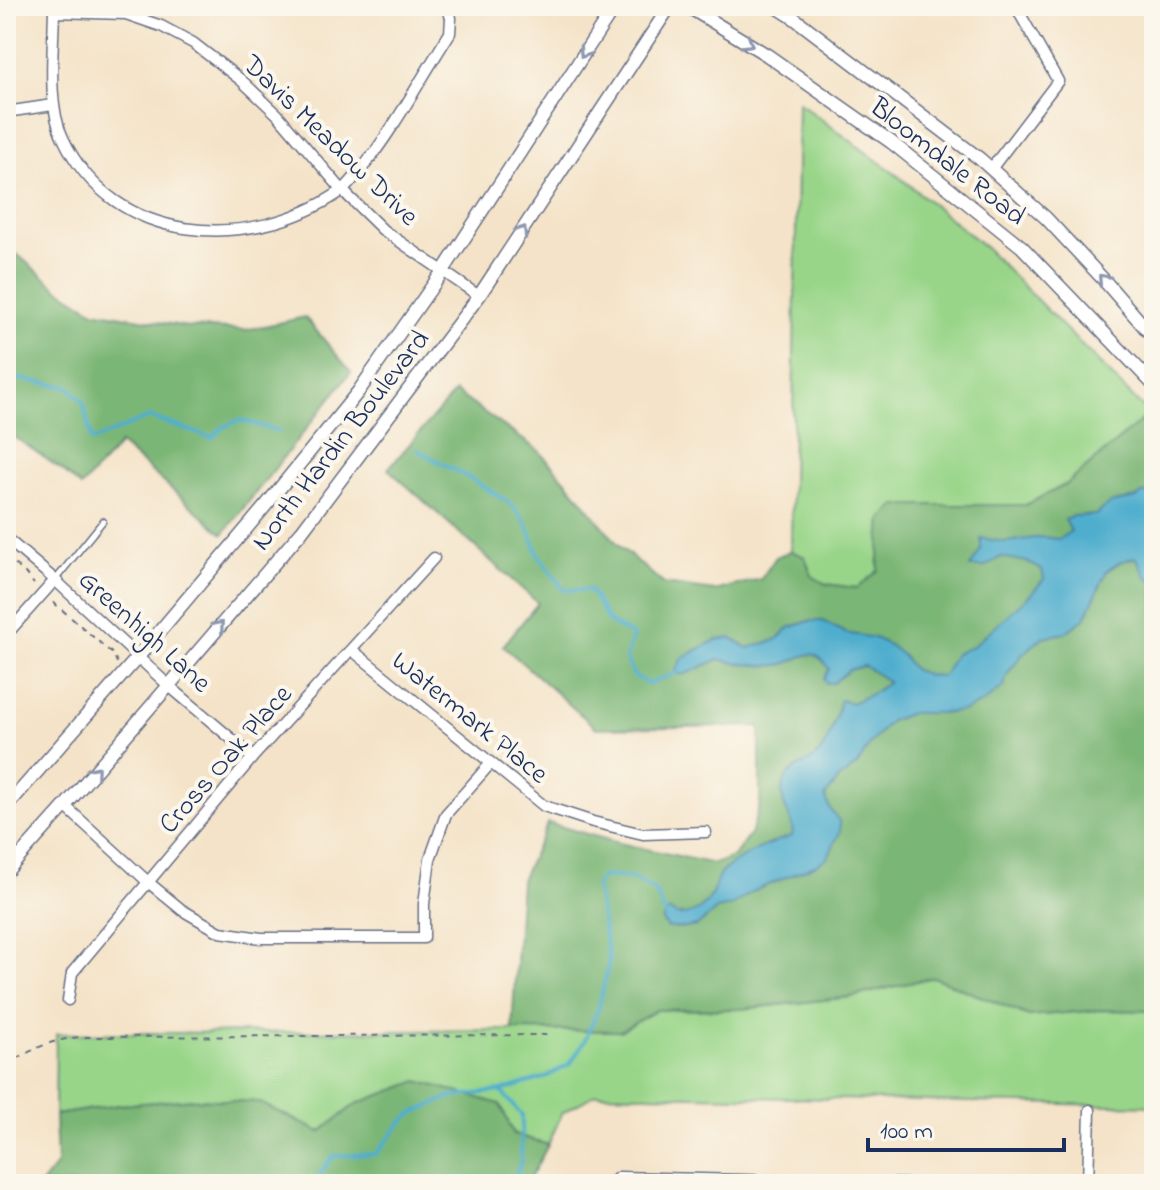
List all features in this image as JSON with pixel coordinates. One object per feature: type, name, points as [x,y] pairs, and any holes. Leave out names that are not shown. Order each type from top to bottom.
[{"type":"street","points":[[54,9],[53,105],[62,137],[83,172],[114,202],[153,222],[200,230],[248,229],[291,218],[343,191],[375,152],[450,33],[451,18],[447,6]]},
{"type":"street","name":"North Hardin Boulevard","points":[[6,807],[138,657],[358,392],[443,271],[615,6]]},
{"type":"street","name":"North Hardin Boulevard","points":[[6,872],[302,531],[479,296],[670,6]]},
{"type":"street","name":"Bloomdale Road","points":[[687,6],[767,55],[891,142],[1022,247],[1154,385]]},
{"type":"street","name":"Bloomdale Road","points":[[775,6],[991,169],[1046,218],[1154,338]]},
{"type":"street","points":[[991,169],[1058,81],[1018,6]]},
{"type":"street","name":"Davis Meadow Drive","points":[[54,9],[126,14],[161,26],[193,43],[241,80],[278,115],[343,191],[383,230],[479,296]]},
{"type":"street","points":[[6,112],[53,105]]},
{"type":"street","name":"Greenhigh Lane","points":[[6,538],[168,685],[253,757]]},
{"type":"street","name":"Cross Oak Place","points":[[68,1000],[72,973],[253,757],[434,558]]},
{"type":"street","points":[[6,635],[55,580]]},
{"type":"street","name":"Watermark Place","points":[[352,650],[544,806],[643,834],[706,832]]},
{"type":"street","points":[[65,806],[182,910],[220,932],[261,938],[424,938],[424,904],[430,859],[446,814],[491,763]]},
{"type":"street","points":[[1088,1184],[1090,1110]]},
{"type":"street","points":[[615,1180],[906,1184]]},
{"type":"lane","points":[[55,580],[103,521]]},
{"type":"path","points":[[6,557],[43,594],[114,655],[117,663],[112,671]]},
{"type":"path","points":[[6,1064],[44,1044],[82,1037],[548,1035]]},
{"type":"green space","points":[[798,102],[902,179],[987,249],[1149,414],[1067,484],[1026,505],[973,506],[882,519],[878,571],[857,588],[826,585],[812,576],[804,557],[791,551]]},
{"type":"green space","points":[[6,245],[57,288],[94,311],[188,327],[246,330],[305,317],[351,372],[223,534],[120,444],[81,487],[6,431]]},
{"type":"green space","points":[[455,392],[539,451],[620,547],[664,584],[715,591],[761,579],[776,557],[791,551],[805,557],[812,576],[826,584],[857,588],[878,571],[882,519],[896,505],[1026,505],[1067,484],[1149,414],[1154,419],[1154,1011],[1101,1010],[1029,1016],[933,977],[851,997],[741,1009],[657,1010],[620,1031],[512,1030],[521,880],[548,823],[714,864],[733,857],[751,833],[760,804],[760,726],[596,728],[503,646],[538,603],[388,469]]},
{"type":"green space","points":[[933,977],[1029,1016],[1101,1010],[1154,1011],[1154,1106],[596,1094],[562,1113],[548,1145],[514,1134],[356,1104],[320,1132],[258,1102],[194,1099],[119,1105],[55,1115],[56,1034],[620,1031],[657,1010],[741,1009],[851,997]]},
{"type":"green space","points":[[418,1081],[500,1104],[514,1134],[548,1145],[527,1184],[41,1184],[57,1164],[55,1115],[119,1105],[194,1099],[258,1102],[320,1132],[356,1104]]},
{"type":"water","points":[[1154,492],[1154,582],[1146,576],[1136,557],[1120,562],[1107,571],[1085,618],[1065,633],[1043,637],[1022,655],[1007,675],[1004,686],[983,703],[964,711],[911,713],[890,721],[857,765],[839,779],[825,796],[840,822],[840,832],[828,857],[752,892],[731,906],[717,909],[697,926],[668,928],[662,921],[665,914],[670,911],[676,915],[687,914],[701,908],[709,899],[721,873],[731,865],[756,850],[792,836],[792,824],[782,793],[788,776],[824,747],[840,700],[852,703],[875,692],[888,681],[864,666],[849,670],[833,683],[826,683],[824,679],[829,669],[823,660],[811,654],[772,665],[719,659],[686,674],[674,674],[682,658],[716,640],[731,638],[748,648],[776,640],[789,628],[809,621],[823,621],[845,633],[875,638],[891,646],[913,669],[926,675],[943,676],[955,654],[973,646],[1044,579],[1042,570],[1027,562],[1001,557],[984,567],[970,567],[981,549],[981,538],[1005,542],[1042,537],[1059,539],[1071,531],[1065,520],[1073,516],[1095,515],[1111,503]]},
{"type":"waterway","points":[[6,377],[69,387],[83,402],[92,441],[149,417],[212,438],[223,427],[240,420],[279,431]]},
{"type":"waterway","points":[[417,450],[512,505],[527,525],[538,554],[564,590],[590,590],[609,622],[633,636],[626,658],[634,676],[649,684],[676,673]]},
{"type":"waterway","points":[[318,1184],[320,1173],[334,1156],[376,1154],[411,1114],[450,1097],[501,1091],[546,1077],[570,1064],[585,1040],[599,1007],[609,961],[596,884],[603,876],[633,878],[655,891],[667,918]]},
{"type":"waterway","points":[[431,1184],[460,1179],[514,1180],[521,1161],[522,1115],[501,1091]]},
{"type":"waterway","points":[[169,1184],[200,1177],[231,1184]]}]
